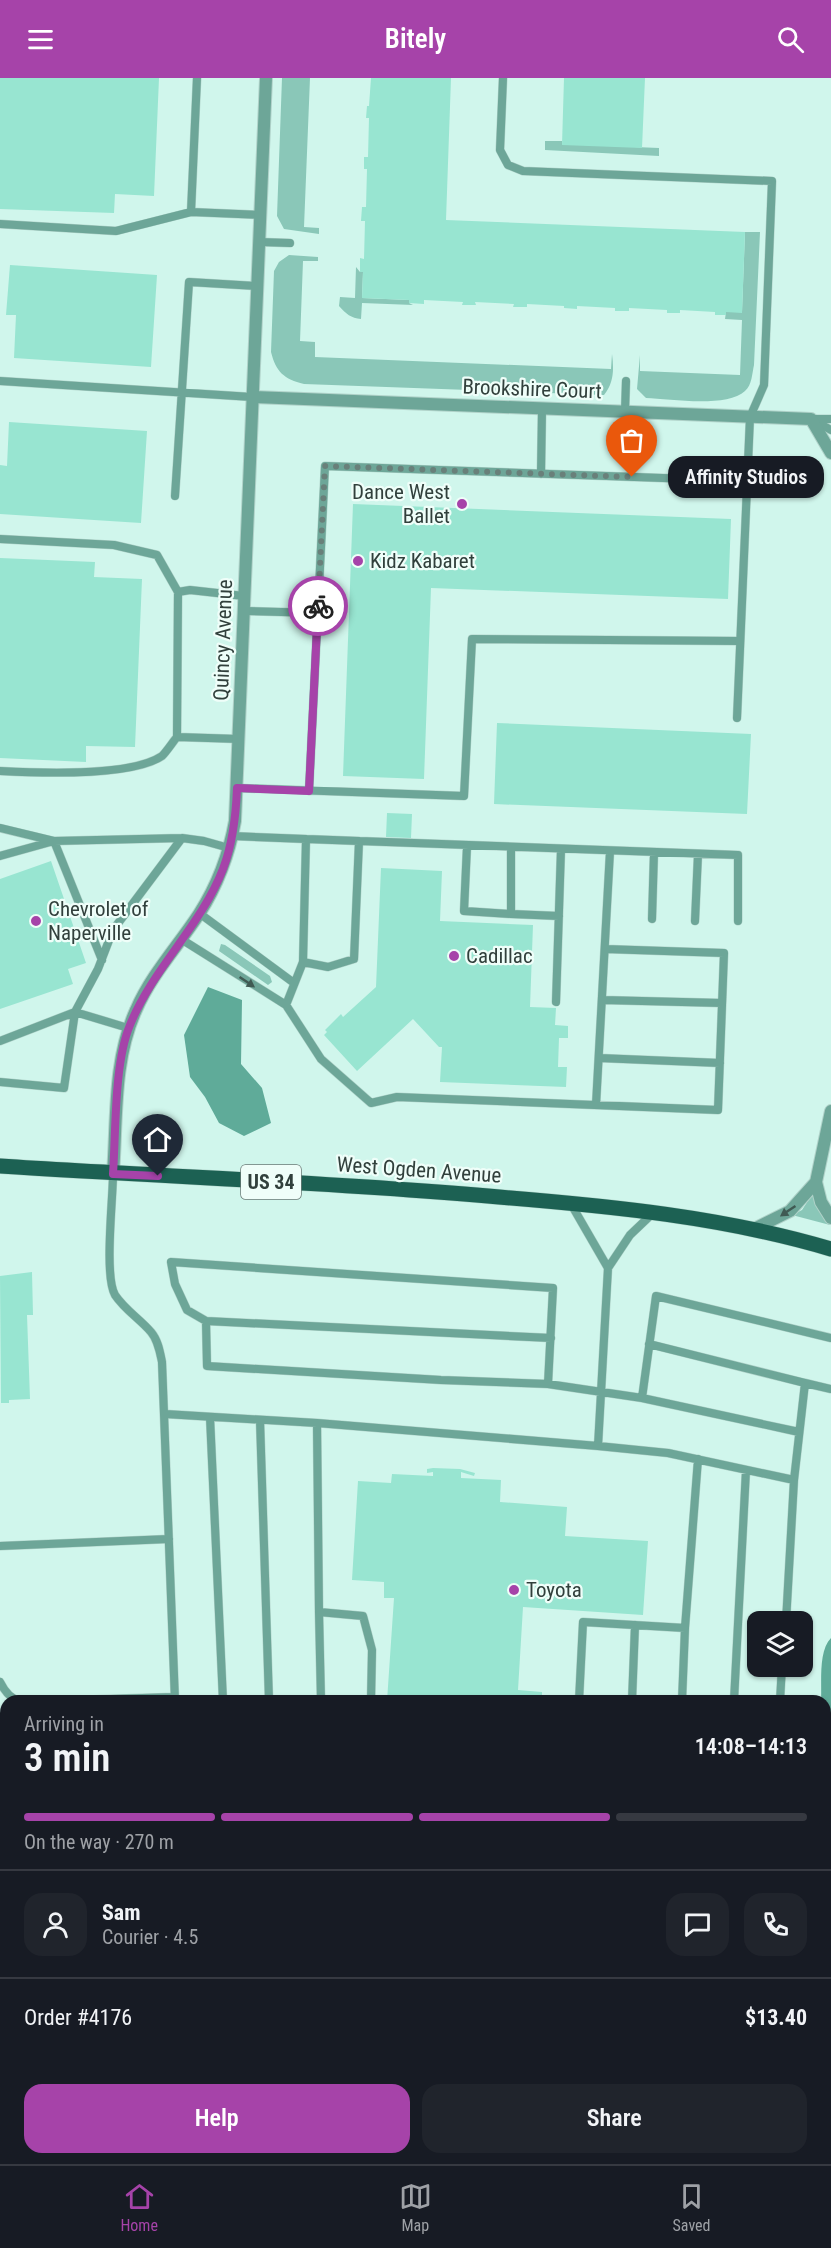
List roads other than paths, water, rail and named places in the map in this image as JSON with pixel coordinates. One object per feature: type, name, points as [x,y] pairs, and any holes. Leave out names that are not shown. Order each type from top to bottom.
[{"type":"main road","name":"West Ogden Avenue","points":[[0,1166],[429,1191],[571,1203],[653,1213],[752,1230],[831,1249]]},
{"type":"street","name":"Quincy Avenue","points":[[113,1174],[120,1070],[128,1028],[149,985],[200,913],[223,869],[231,842],[237,788],[266,78]]},
{"type":"street","name":"Brookshire Court","points":[[252,398],[811,419]]},
{"type":"street","points":[[811,419],[831,453]]},
{"type":"street","points":[[752,1230],[790,1211],[805,1197],[816,1182],[831,1111]]},
{"type":"street","points":[[816,1182],[821,1202],[831,1218]]},
{"type":"lane","points":[[191,212],[197,78]]},
{"type":"lane","points":[[503,78],[500,150],[508,165],[523,171],[772,181],[764,385],[750,417],[737,718]]},
{"type":"lane","points":[[0,224],[116,231],[191,212],[260,215]]},
{"type":"lane","points":[[259,242],[290,243]]},
{"type":"lane","points":[[175,496],[189,282],[257,285]]},
{"type":"lane","points":[[0,381],[252,398]]},
{"type":"lane","points":[[624,412],[626,381]]},
{"type":"lane","points":[[541,474],[542,409]]},
{"type":"lane","points":[[811,419],[831,419]]},
{"type":"lane","points":[[811,419],[831,430]]},
{"type":"lane","points":[[309,791],[325,466],[747,481]]},
{"type":"lane","points":[[0,539],[114,545],[158,555],[178,592],[177,737],[162,755],[130,768],[91,771],[0,771]]},
{"type":"lane","points":[[178,592],[190,590],[244,596]]},
{"type":"lane","points":[[244,611],[318,613]]},
{"type":"lane","points":[[237,788],[464,796],[472,639],[740,641]]},
{"type":"lane","points":[[177,737],[239,739]]},
{"type":"lane","points":[[0,828],[54,841]]},
{"type":"lane","points":[[0,1082],[64,1088],[75,1012],[102,960],[113,930],[182,838]]},
{"type":"lane","points":[[0,856],[54,841],[182,838],[231,842],[306,839],[738,855],[738,921]]},
{"type":"lane","points":[[286,1005],[303,962],[306,839]]},
{"type":"lane","points":[[54,841],[102,960]]},
{"type":"lane","points":[[303,962],[328,967],[354,959],[359,841]]},
{"type":"lane","points":[[467,846],[464,911],[559,916]]},
{"type":"lane","points":[[511,847],[511,915]]},
{"type":"lane","points":[[556,1002],[561,849]]},
{"type":"lane","points":[[596,1105],[610,851]]},
{"type":"lane","points":[[652,920],[654,852]]},
{"type":"lane","points":[[695,921],[698,854]]},
{"type":"lane","points":[[200,913],[294,982]]},
{"type":"lane","points":[[181,939],[286,1005],[321,1059],[371,1103],[397,1097],[718,1110],[724,953],[605,949]]},
{"type":"lane","points":[[602,1000],[722,1003]]},
{"type":"lane","points":[[0,1041],[75,1012],[128,1028]]},
{"type":"lane","points":[[599,1058],[720,1063]]},
{"type":"lane","points":[[113,1174],[110,1273],[114,1292],[123,1305],[152,1333],[162,1362],[175,1695]]},
{"type":"lane","points":[[571,1203],[608,1268]]},
{"type":"lane","points":[[598,1446],[608,1268],[630,1235],[653,1213]]},
{"type":"lane","points":[[548,1384],[551,1338],[553,1288],[171,1262],[175,1284],[188,1310],[206,1321],[551,1338]]},
{"type":"lane","points":[[642,1398],[657,1296],[831,1338]]},
{"type":"lane","points":[[206,1321],[207,1366],[548,1384],[642,1398],[799,1432]]},
{"type":"lane","points":[[649,1344],[831,1389]]},
{"type":"lane","points":[[787,1611],[794,1480],[805,1383]]},
{"type":"lane","points":[[165,1414],[317,1423],[668,1453],[794,1480]]},
{"type":"lane","points":[[210,1417],[223,1695]]},
{"type":"lane","points":[[260,1420],[269,1695]]},
{"type":"lane","points":[[317,1423],[321,1695]]},
{"type":"lane","points":[[682,1695],[698,1459]]},
{"type":"lane","points":[[734,1695],[746,1470]]},
{"type":"lane","points":[[0,1546],[169,1539]]},
{"type":"lane","points":[[319,1612],[363,1616],[372,1650],[371,1695]]},
{"type":"lane","points":[[579,1695],[583,1622],[685,1628]]},
{"type":"lane","points":[[632,1695],[635,1625]]},
{"type":"lane","points":[[780,1695],[781,1677]]},
{"type":"lane","points":[[0,1682],[9,1695]]},
{"type":"place","name":"Affinity Studios","points":[[632,477]]},
{"type":"place","name":"Dance West Ballet","points":[[462,504]]},
{"type":"place","name":"Kidz Kabaret","points":[[358,561]]},
{"type":"place","name":"Chevrolet of Naperville","points":[[36,921]]},
{"type":"place","name":"Cadillac","points":[[454,956]]},
{"type":"place","name":"Toyota","points":[[514,1590]]}]
